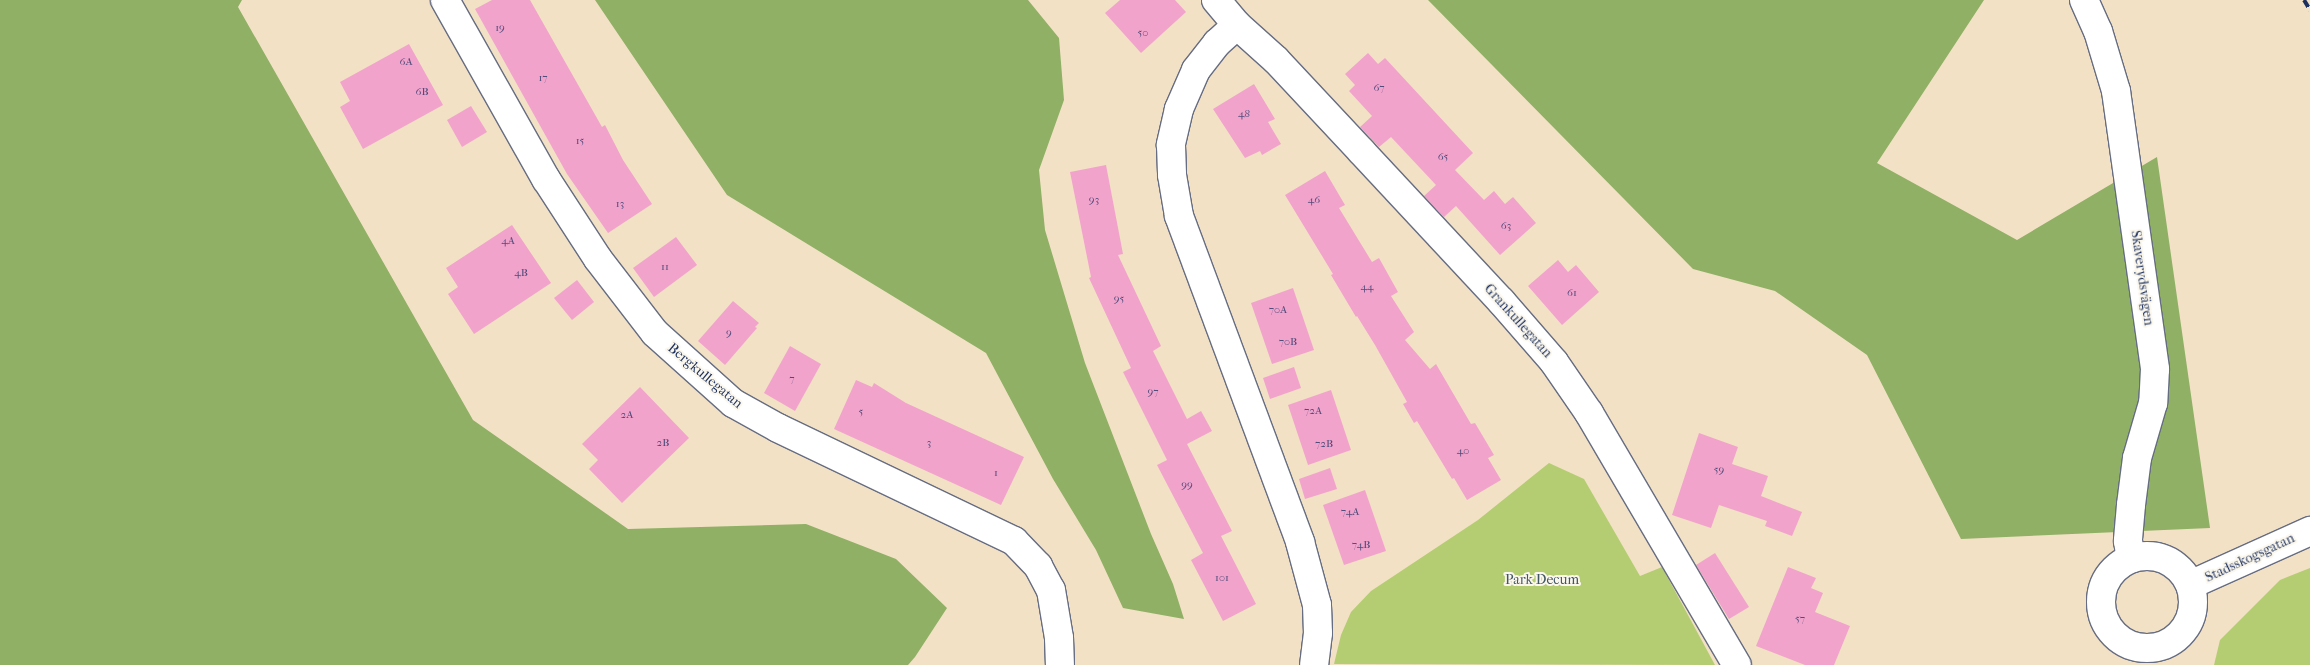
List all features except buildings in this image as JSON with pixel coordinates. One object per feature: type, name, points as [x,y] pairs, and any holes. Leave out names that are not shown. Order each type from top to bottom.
[{"type":"street","name":"Bergkullegatan","points":[[445,0],[546,178],[598,259],[655,333],[733,403],[803,440],[1014,541],[1038,566],[1051,590],[1059,638],[1060,665]]},
{"type":"street","name":"Grankullegatan","points":[[1216,0],[1237,25],[1276,60],[1362,152],[1501,301],[1554,362],[1589,412],[1737,665]]},
{"type":"street","name":"Skaverydsvägen","points":[[2084,0],[2098,31],[2116,91],[2155,369],[2153,403],[2137,458],[2131,505],[2128,541],[2132,559]]},
{"type":"street","points":[[1237,25],[1217,43],[1196,70],[1179,108],[1171,145],[1172,175],[1179,216],[1300,542],[1317,605],[1318,633],[1314,665]]},
{"type":"street","name":"Stadsskogsgatan","points":[[2190,585],[2310,531]]},
{"type":"street","name":"Stadsskogsgatan","points":[[2143,556],[2166,560],[2184,575],[2190,585],[2193,599],[2192,613],[2187,625],[2178,636],[2167,643],[2155,656],[2119,638],[2110,629],[2103,613],[2102,595],[2105,583],[2112,573],[2132,559],[2143,556]]},
{"type":"green space","points":[[0,0],[242,0],[238,7],[473,420],[628,529],[806,524],[896,559],[947,608],[915,657],[908,665],[0,665]]},
{"type":"green space","points":[[595,0],[1028,0],[1059,38],[1064,100],[1039,170],[1045,230],[1085,363],[1151,534],[1173,584],[1184,619],[1123,608],[1096,550],[1053,479],[986,353],[727,195]]},
{"type":"green space","points":[[1428,0],[1984,0],[1877,163],[2017,240],[2157,157],[2210,528],[1961,539],[1867,355],[1775,291],[1693,269]]},
{"type":"green space","name":"Park Decum","points":[[1549,463],[1584,479],[1640,576],[1662,567],[1715,665],[1334,664],[1341,635],[1351,612],[1371,591],[1478,520]]},
{"type":"green space","points":[[2310,568],[2310,665],[2214,665],[2220,640],[2280,580]]},
{"type":"railway","points":[[2304,0],[2310,10]]}]
